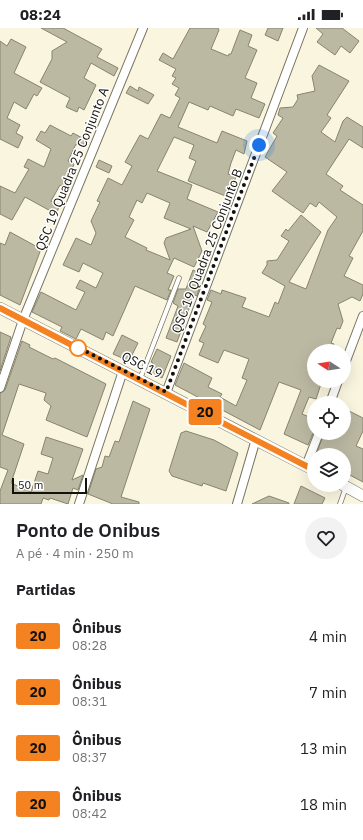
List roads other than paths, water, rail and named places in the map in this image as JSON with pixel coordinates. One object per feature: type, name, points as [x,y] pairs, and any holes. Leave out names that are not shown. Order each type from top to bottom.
[{"type":"street","name":"QSC 19 Quadra 25 Conjunto A","points":[[0,388],[23,320],[143,28]]},
{"type":"street","name":"QSC 19 Quadra 25 Conjunto B","points":[[166,392],[303,28]]},
{"type":"street","name":"QSC 19","points":[[0,308],[166,392],[307,466]]},
{"type":"street","points":[[351,348],[363,316]]},
{"type":"street","points":[[79,504],[123,371]]},
{"type":"street","points":[[237,504],[256,439]]},
{"type":"street","points":[[351,490],[363,496]]},
{"type":"lane","points":[[140,380],[179,278]]},
{"type":"lane","points":[[340,504],[343,492]]}]
